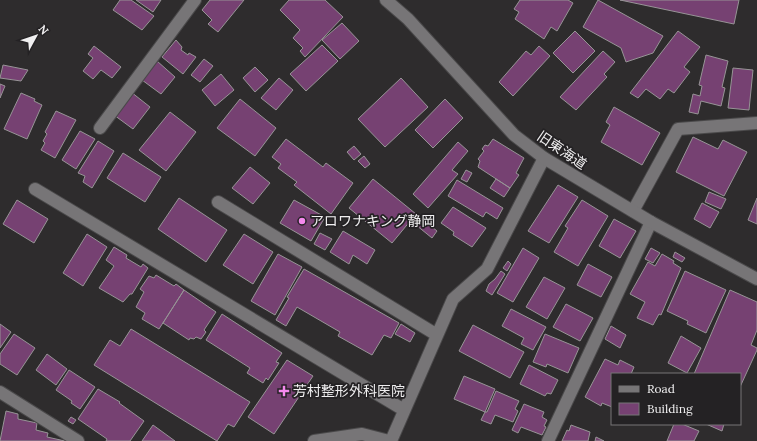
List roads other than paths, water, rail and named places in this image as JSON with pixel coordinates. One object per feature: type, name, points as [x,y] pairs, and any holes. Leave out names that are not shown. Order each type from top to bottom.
[{"type":"street","points":[[100,128],[195,0]]},
{"type":"street","name":"旧東海道","points":[[386,0],[408,19],[514,135],[544,158],[651,222],[757,279]]},
{"type":"street","points":[[633,211],[678,129],[757,123]]},
{"type":"street","points":[[314,441],[362,434],[390,441],[453,299],[487,269],[544,158]]},
{"type":"street","points":[[35,189],[404,410]]},
{"type":"street","points":[[218,202],[437,335]]},
{"type":"street","points":[[548,441],[651,222]]},
{"type":"street","points":[[0,392],[78,441]]},
{"type":"place","name":"アロワナキング静岡","points":[[302,221]]},
{"type":"place","name":"芳村整形外科医院","points":[[284,391]]}]
